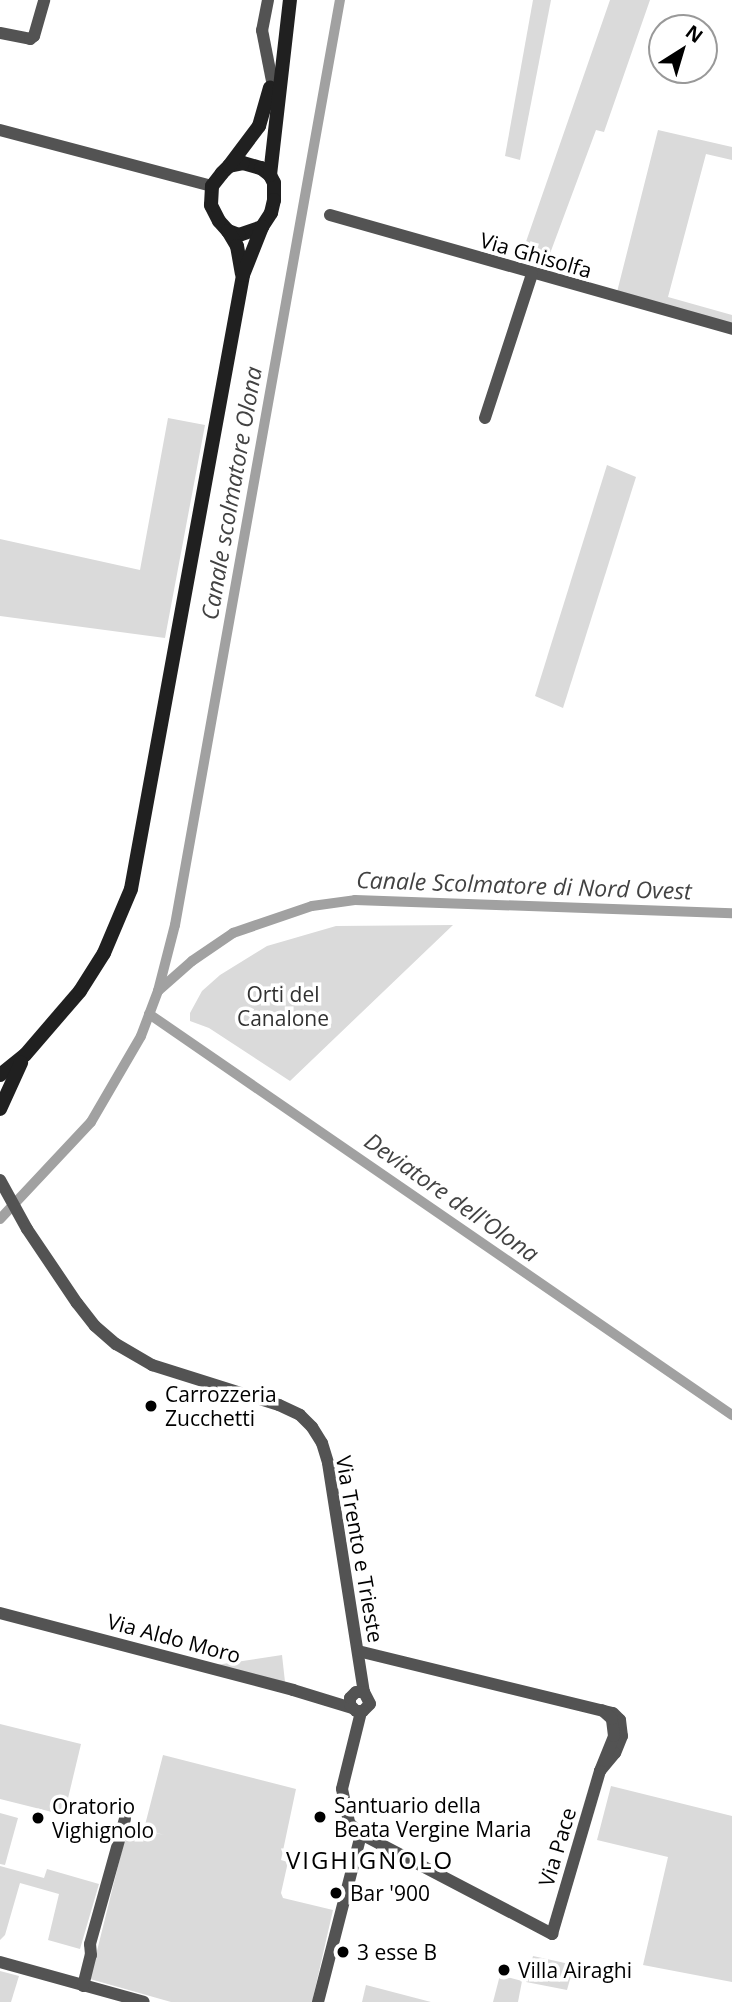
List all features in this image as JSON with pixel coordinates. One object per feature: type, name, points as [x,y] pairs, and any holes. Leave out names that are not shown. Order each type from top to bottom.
[{"type":"main road","points":[[270,175],[290,0]]},
{"type":"main road","points":[[243,275],[237,246],[228,231],[216,219],[211,205],[212,186],[259,125],[287,19]]},
{"type":"main road","points":[[0,1075],[25,1055],[80,991],[114,933],[131,888],[243,275],[262,227],[271,213],[274,200],[274,183],[270,175],[252,163],[229,166]]},
{"type":"main road","points":[[228,231],[239,235],[262,227]]},
{"type":"main road","points":[[0,1125],[0,1111],[25,1055]]},
{"type":"street","points":[[0,33],[30,39],[34,36],[44,0]]},
{"type":"street","points":[[268,0],[262,30],[272,80]]},
{"type":"street","points":[[0,130],[212,186]]},
{"type":"street","name":"Via Ghisolfa","points":[[330,215],[732,329]]},
{"type":"street","points":[[485,418],[531,274]]},
{"type":"street","name":"Via Trento e Trieste","points":[[0,1179],[27,1228],[95,1326],[116,1343],[152,1365],[279,1405],[300,1415],[322,1443],[328,1463],[362,1676],[355,1704],[342,1794],[349,1824],[361,1834]]},
{"type":"street","name":"Via Aldo Moro","points":[[0,1613],[355,1704]]},
{"type":"street","name":"Via Pace","points":[[358,1651],[602,1710],[612,1719],[614,1736],[600,1771],[552,1934],[361,1834]]},
{"type":"street","points":[[83,1986],[90,1944],[125,1819]]},
{"type":"street","points":[[318,2002],[361,1834]]},
{"type":"street","points":[[0,1962],[144,2002]]},
{"type":"green space","points":[[533,0],[551,0],[520,160],[505,156]]},
{"type":"green space","points":[[610,0],[650,0],[604,132],[596,130],[545,267],[520,259]]},
{"type":"green space","points":[[658,130],[732,147],[732,160],[706,154],[668,297],[732,315],[732,324],[617,292]]},
{"type":"green space","points":[[168,418],[205,425],[165,638],[0,616],[0,539],[140,570]]},
{"type":"green space","points":[[607,465],[636,477],[563,708],[535,696]]},
{"type":"green space","name":"Orti del Canalone","points":[[453,925],[290,1081],[209,1028],[190,1021],[190,1013],[202,991],[220,975],[267,946],[336,926]]},
{"type":"green space","points":[[282,1655],[285,1682],[216,1665]]},
{"type":"green space","points":[[0,1724],[81,1744],[64,1815],[0,1799]]},
{"type":"green space","points":[[163,1755],[296,1789],[281,1860],[288,1862],[281,1893],[283,1898],[333,1910],[312,2002],[171,2002],[90,1979],[128,1826],[164,1835],[144,1829]]},
{"type":"green space","points":[[611,1786],[732,1816],[732,1982],[643,1965],[668,1857],[597,1840]]},
{"type":"green space","points":[[0,1813],[18,1818],[5,1865],[0,1864]]},
{"type":"green space","points":[[0,1866],[44,1878],[47,1869],[99,1884],[80,1949],[48,1940],[59,1894],[20,1883],[5,1935],[0,1940]]},
{"type":"green space","points":[[533,1956],[574,1965],[567,1990],[526,1982]]},
{"type":"green space","points":[[0,1971],[19,1976],[11,2002],[0,2002]]},
{"type":"green space","points":[[500,1975],[522,1981],[518,2002],[493,2002]]},
{"type":"green space","points":[[366,1985],[431,2002],[362,2002]]},
{"type":"waterway","name":"Canale scolmatore Olona","points":[[158,991],[175,925],[340,0]]},
{"type":"waterway","name":"Canale Scolmatore di Nord Ovest","points":[[0,1219],[91,1122],[141,1036],[158,991],[192,961],[233,933],[312,906],[355,900],[732,913]]},
{"type":"waterway","name":"Deviatore dell'Olona","points":[[149,1014],[732,1415]]},
{"type":"place","name":"Carrozzeria Zucchetti","points":[[151,1406]]},
{"type":"place","name":"Santuario della Beata Vergine Maria","points":[[320,1817]]},
{"type":"place","name":"Oratorio Vighignolo","points":[[38,1818]]},
{"type":"place","name":"Bar '900","points":[[336,1893]]},
{"type":"place","name":"3 esse B","points":[[343,1952]]},
{"type":"place","name":"Villa Airaghi","points":[[504,1970]]},
{"type":"district","name":"VIGHIGNOLO","points":[[370,1860]]}]
